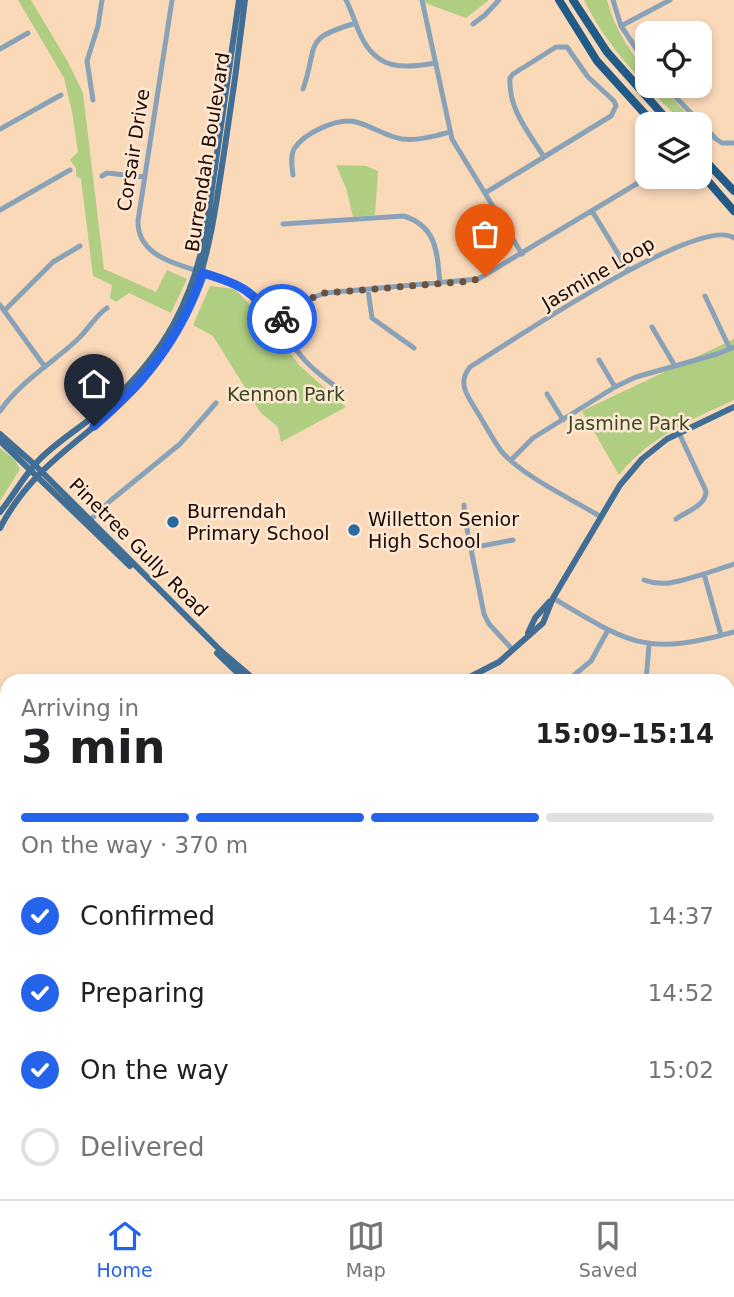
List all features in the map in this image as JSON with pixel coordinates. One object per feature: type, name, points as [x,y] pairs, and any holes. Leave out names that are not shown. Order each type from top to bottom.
[{"type":"highway","points":[[559,0],[566,15],[610,77],[643,112]]},
{"type":"highway","points":[[573,0],[607,52],[660,112]]},
{"type":"highway","points":[[712,168],[734,191]]},
{"type":"highway","points":[[712,186],[734,211]]},
{"type":"main road","name":"Burrendah Boulevard","points":[[200,272],[239,0]]},
{"type":"main road","name":"Burrendah Boulevard","points":[[0,512],[36,470],[117,406],[156,364],[183,321],[214,220],[245,0]]},
{"type":"main road","points":[[564,0],[566,15]]},
{"type":"main road","points":[[477,674],[490,668],[543,623],[553,598],[601,517],[636,465],[658,445],[734,407]]},
{"type":"main road","name":"Pinetree Gully Road","points":[[0,434],[239,672]]},
{"type":"main road","name":"Pinetree Gully Road","points":[[0,441],[36,470],[89,521],[239,672]]},
{"type":"main road","name":"Burrendah Boulevard","points":[[0,528],[36,470]]},
{"type":"street","points":[[93,100],[87,61],[98,26],[102,0]]},
{"type":"street","name":"Corsair Drive","points":[[172,0],[144,177],[138,221],[139,237],[164,258],[200,272]]},
{"type":"street","points":[[346,0],[366,46],[388,64],[412,68],[436,63]]},
{"type":"street","points":[[422,0],[450,132],[522,254]]},
{"type":"street","points":[[473,24],[499,0]]},
{"type":"street","points":[[613,0],[621,26],[635,47]]},
{"type":"street","points":[[621,26],[670,0]]},
{"type":"street","points":[[303,89],[315,41],[322,35],[356,23]]},
{"type":"street","points":[[0,49],[28,33]]},
{"type":"street","points":[[485,193],[544,157],[611,116],[616,106],[614,101],[589,76],[567,47],[563,46],[556,47],[510,78],[513,104],[518,117],[544,157]]},
{"type":"street","points":[[0,129],[61,95]]},
{"type":"street","points":[[677,98],[716,139],[728,144],[734,143]]},
{"type":"street","points":[[293,175],[293,150],[327,125],[340,120],[355,121],[402,139],[450,132]]},
{"type":"street","points":[[0,210],[70,170]]},
{"type":"street","points":[[102,176],[107,173],[144,177]]},
{"type":"street","points":[[276,323],[316,295],[478,279],[635,185]]},
{"type":"street","points":[[592,211],[628,270]]},
{"type":"street","points":[[283,224],[404,216],[416,219],[430,235],[436,248],[440,284]]},
{"type":"street","name":"Jasmine Loop","points":[[601,517],[511,460],[501,450],[466,393],[464,374],[470,367],[628,270],[684,243],[720,234],[734,238]]},
{"type":"street","points":[[4,311],[53,262],[80,246]]},
{"type":"street","points":[[200,272],[239,285],[263,305],[312,369],[343,391]]},
{"type":"street","points":[[368,289],[372,318],[414,348]]},
{"type":"street","points":[[511,460],[533,438],[615,387],[636,377],[732,348],[705,296]]},
{"type":"street","points":[[0,305],[45,367]]},
{"type":"street","points":[[0,411],[12,394],[79,338],[107,308]]},
{"type":"street","points":[[652,327],[674,366]]},
{"type":"street","points":[[599,360],[615,387]]},
{"type":"street","points":[[547,394],[563,420]]},
{"type":"street","points":[[89,521],[180,443],[216,403]]},
{"type":"street","points":[[676,519],[706,498],[706,491],[679,433]]},
{"type":"street","points":[[464,505],[484,614],[489,624],[513,650]]},
{"type":"street","points":[[471,548],[513,540]]},
{"type":"street","points":[[644,580],[655,584],[670,584],[734,564]]},
{"type":"street","points":[[704,575],[721,635]]},
{"type":"street","points":[[553,598],[608,630],[629,640],[649,645],[679,645],[734,632]]},
{"type":"street","points":[[575,674],[591,661],[608,630]]},
{"type":"street","points":[[647,674],[649,645]]},
{"type":"green space","points":[[18,0],[31,0],[83,93],[104,269],[156,292],[167,270],[187,279],[171,313],[129,293],[116,302],[110,298],[112,285],[93,276],[81,179],[76,176],[76,168],[70,160],[78,152],[64,78]]},
{"type":"green space","points":[[424,0],[489,0],[466,18],[425,3]]},
{"type":"green space","points":[[584,0],[607,0],[614,20],[635,57],[635,73],[616,51]]},
{"type":"green space","points":[[659,98],[672,98],[685,112],[672,112]]},
{"type":"green space","points":[[336,165],[366,166],[378,171],[375,215],[353,217],[346,188]]},
{"type":"green space","name":"Kennon Park","points":[[210,286],[235,289],[271,327],[299,365],[346,407],[281,442],[278,427],[261,413],[213,336],[193,325]]},
{"type":"green space","name":"Jasmine Park","points":[[734,339],[734,400],[657,440],[619,475],[582,411]]},
{"type":"green space","points":[[0,448],[15,460],[20,469],[0,501]]},
{"type":"way so far","points":[[282,319],[309,299],[325,293],[472,281],[485,276]]},
{"type":"place","name":"Burrendah Primary School","points":[[173,522]]},
{"type":"place","name":"Willetton Senior High School","points":[[354,530]]},
{"type":"route","points":[[94,426],[138,386],[172,342],[203,273],[239,285],[263,305],[276,323],[282,319]]}]
